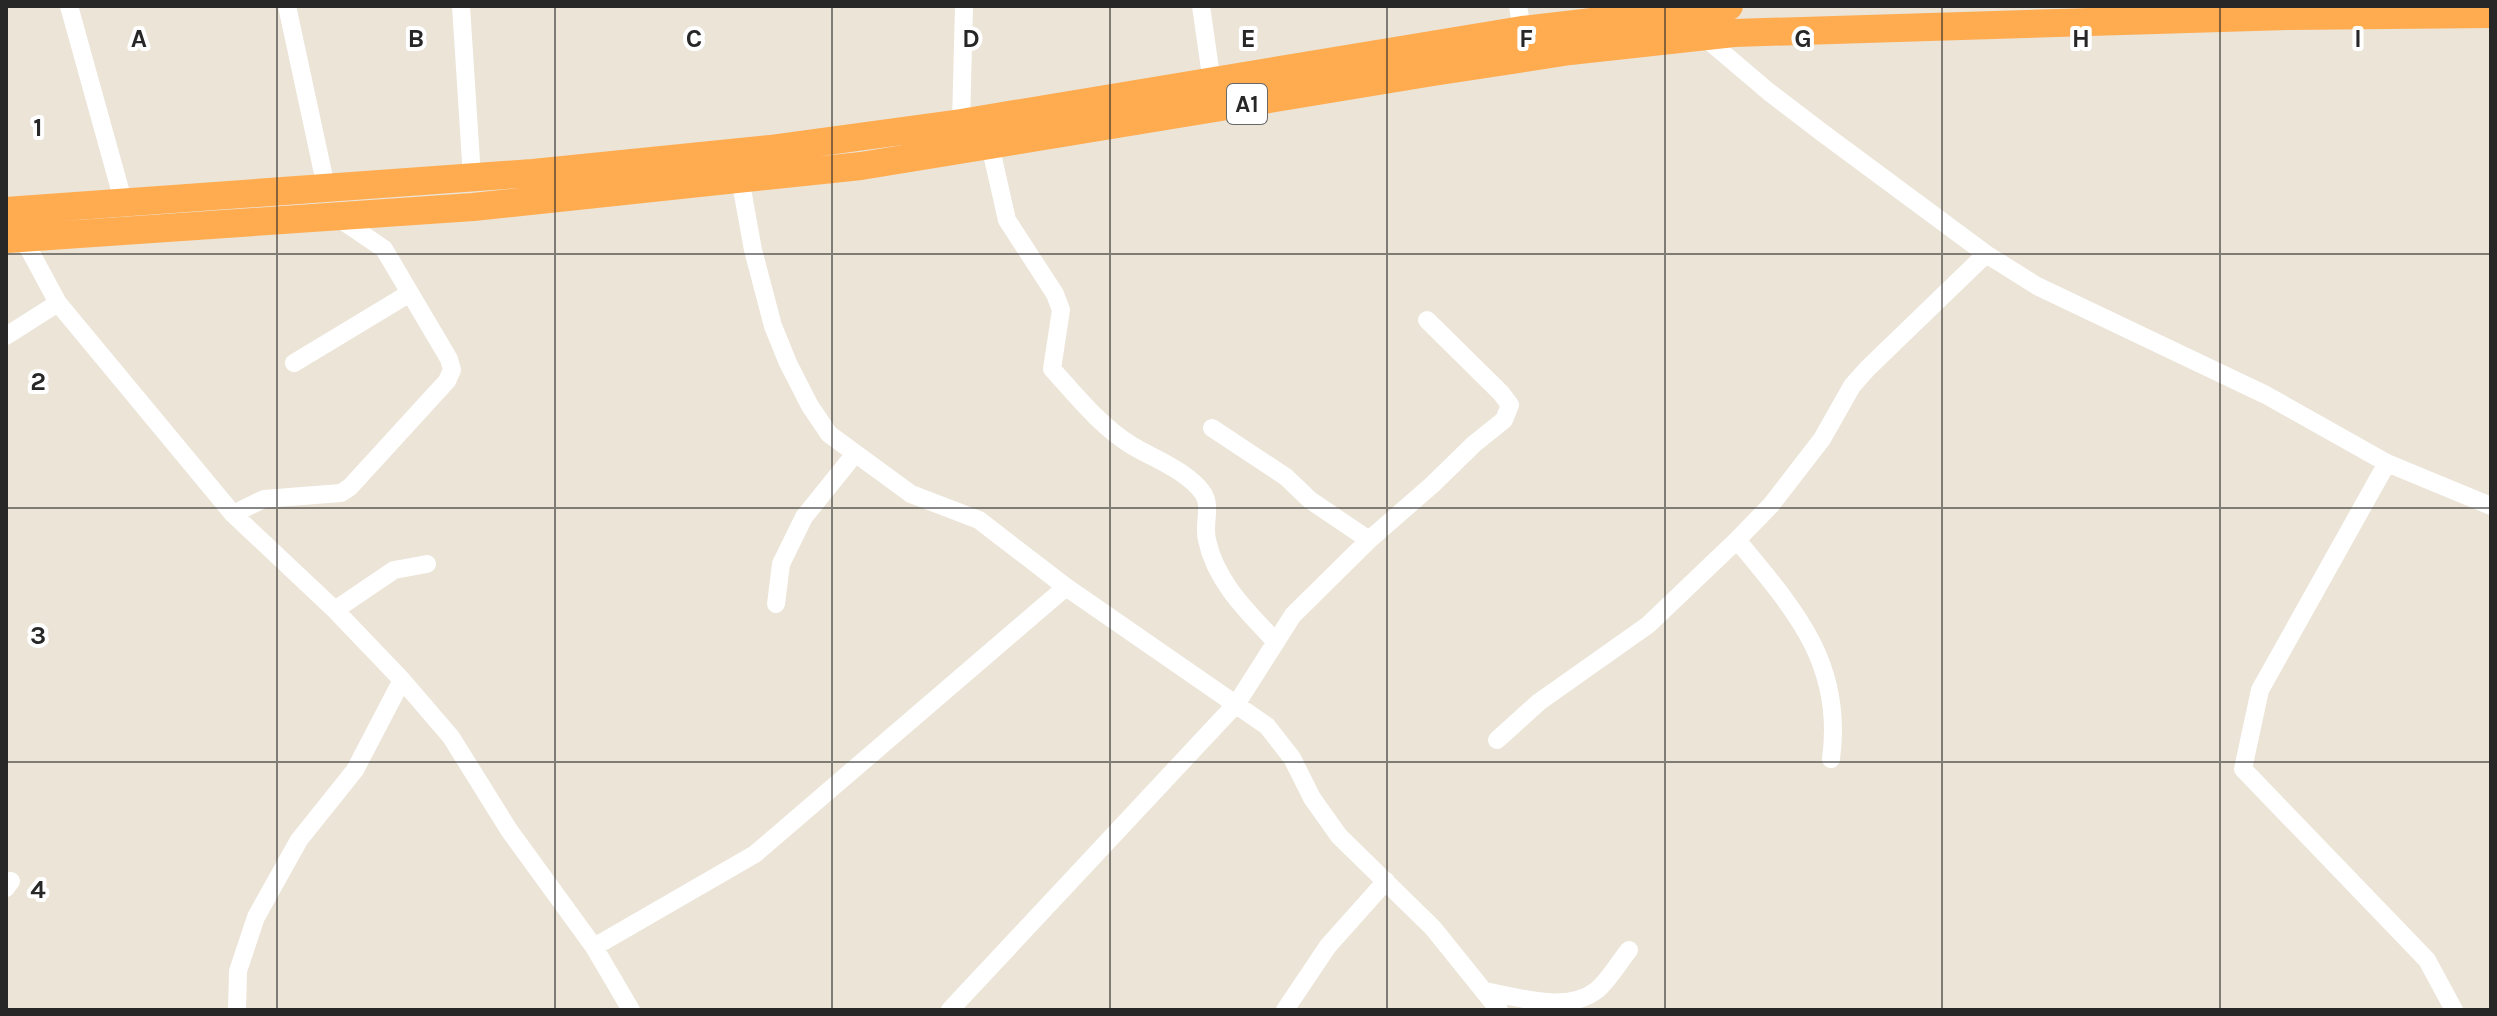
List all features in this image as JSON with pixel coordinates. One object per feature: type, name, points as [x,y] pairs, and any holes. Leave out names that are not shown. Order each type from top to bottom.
[{"type":"highway","name":"A1","points":[[15,239],[529,202],[861,166],[990,145],[1214,95],[1520,18],[1727,6]]},
{"type":"highway","name":"A1","points":[[6,211],[472,177],[708,156],[961,123],[1703,36],[1892,26],[2491,14]]},
{"type":"street","points":[[69,6],[124,204]]},
{"type":"street","points":[[287,6],[326,187]]},
{"type":"street","points":[[461,6],[472,177]]},
{"type":"street","points":[[961,123],[964,6]]},
{"type":"street","points":[[1201,6],[1214,95]]},
{"type":"street","points":[[1703,36],[1769,92],[1986,254],[2037,286],[2266,395],[2387,463],[2491,506]]},
{"type":"street","points":[[990,145],[1007,220],[1055,294],[1061,310],[1052,369],[1098,419],[1203,493],[1208,507],[1204,527],[1207,544],[1218,571],[1230,591],[1275,641]]},
{"type":"street","points":[[740,178],[753,250],[773,326],[788,363],[829,434],[911,494],[979,520],[1066,587],[1267,726],[1292,758],[1312,798],[1339,836],[1433,928],[1499,1010]]},
{"type":"street","points":[[384,249],[388,211]]},
{"type":"street","points":[[233,514],[264,499],[341,493],[350,487],[447,381],[452,370],[449,359],[384,249],[334,215]]},
{"type":"street","points":[[15,239],[58,303],[233,514],[335,610],[451,737],[509,830],[594,947],[631,1010]]},
{"type":"street","points":[[1497,740],[1539,702],[1648,625],[1737,540],[1771,505],[1822,439],[1852,386],[1986,254]]},
{"type":"street","points":[[294,363],[410,293]]},
{"type":"street","points":[[6,336],[58,303]]},
{"type":"street","points":[[950,1010],[1237,703],[1275,641],[1302,606],[1369,540],[1509,413],[1510,405],[1501,393],[1427,320]]},
{"type":"street","points":[[1212,428],[1286,477],[1310,500],[1369,540]]},
{"type":"street","points":[[776,604],[781,564],[804,517],[854,455]]},
{"type":"street","points":[[2387,463],[2260,690],[2243,769],[2427,960],[2454,1010]]},
{"type":"street","points":[[1737,540],[1791,605],[1815,647],[1830,698],[1835,732],[1831,759]]},
{"type":"street","points":[[335,610],[394,570],[427,564]]},
{"type":"street","points":[[594,947],[755,854],[1066,587]]},
{"type":"street","points":[[237,1010],[238,971],[256,917],[299,840],[355,770],[402,680]]},
{"type":"street","points":[[1285,1010],[1328,946],[1386,881]]},
{"type":"street","points":[[1485,991],[1552,1003],[1577,999],[1597,990],[1629,950]]}]
